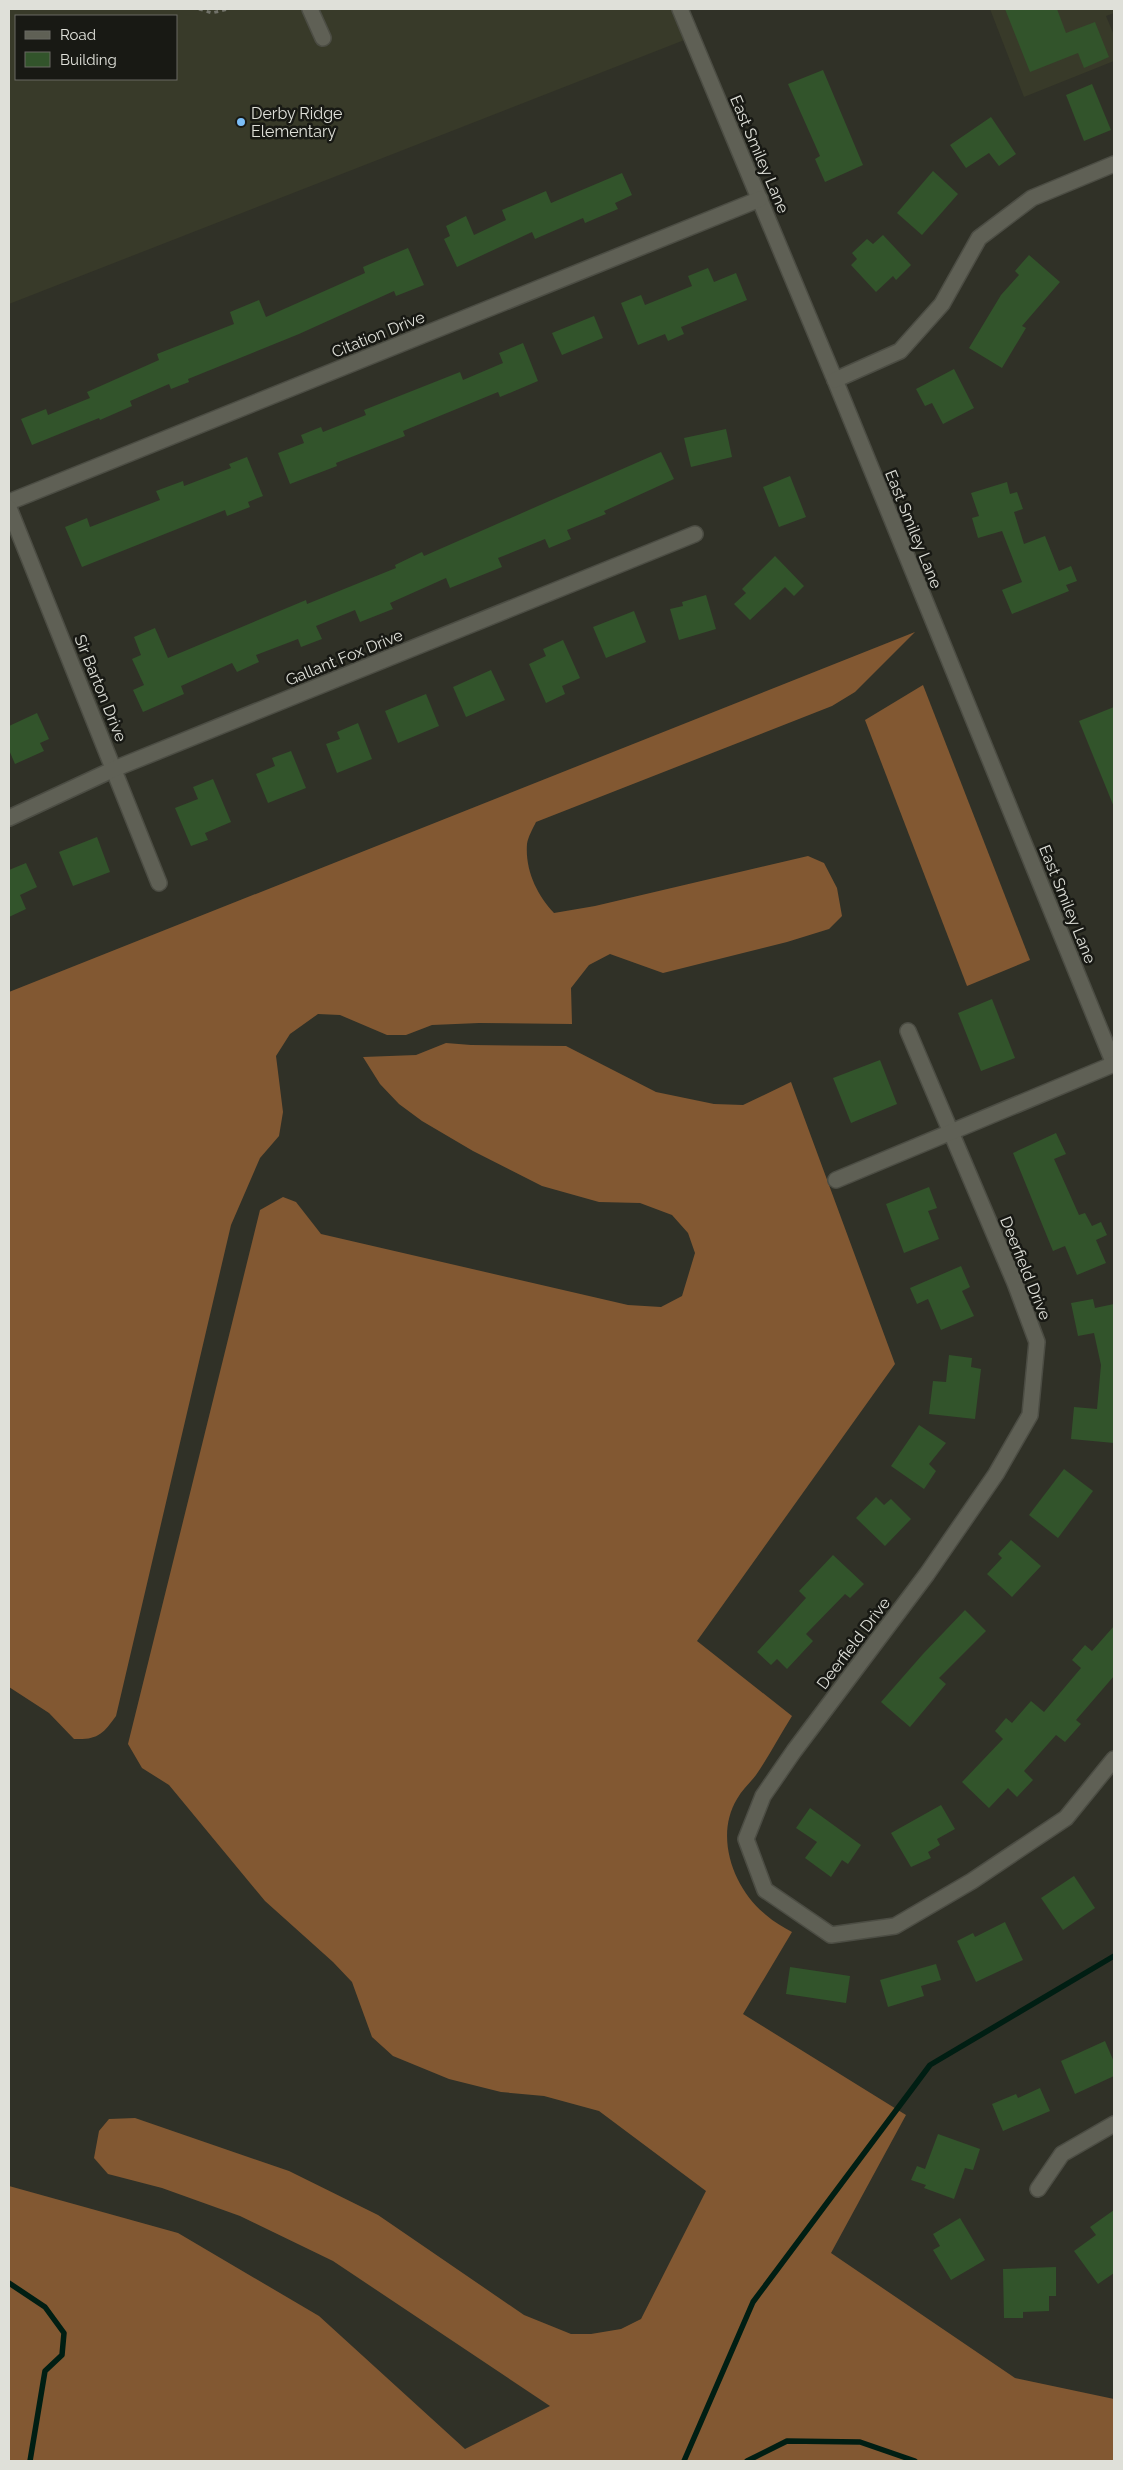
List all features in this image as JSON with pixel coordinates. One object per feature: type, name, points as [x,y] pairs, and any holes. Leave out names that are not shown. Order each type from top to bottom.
[{"type":"street","points":[[310,9],[323,38]]},
{"type":"street","name":"East Smiley Lane","points":[[680,9],[835,380],[1114,1064]]},
{"type":"street","points":[[835,380],[900,351],[942,304],[979,238],[1032,198],[1114,164]]},
{"type":"street","name":"Citation Drive","points":[[9,502],[760,199]]},
{"type":"street","name":"Sir Barton Drive","points":[[9,508],[159,883]]},
{"type":"street","name":"Gallant Fox Drive","points":[[9,818],[114,769],[695,534]]},
{"type":"street","name":"Deerfield Drive","points":[[908,1031],[1015,1283],[1037,1342],[1030,1415],[996,1474],[927,1574],[794,1751],[763,1796],[746,1839],[765,1890],[831,1935],[895,1926],[972,1881],[1066,1818],[1114,1759]]},
{"type":"street","points":[[836,1180],[1114,1064]]},
{"type":"street","points":[[1038,2189],[1062,2154],[1114,2124]]},
{"type":"path","points":[[199,9],[212,13],[228,9]]},
{"type":"shaded area","name":"Derby Ridge Elementary","points":[[9,9],[679,9],[692,37],[9,304]]},
{"type":"shaded area","points":[[990,9],[1114,9],[1114,13],[1106,16],[1114,35],[1114,61],[1024,97]]},
{"type":"shaded area","points":[[915,632],[855,692],[832,706],[536,822],[527,844],[528,863],[533,881],[542,898],[554,913],[595,906],[808,856],[824,863],[837,888],[842,916],[829,929],[787,942],[663,973],[610,954],[589,965],[571,988],[572,1024],[479,1023],[432,1025],[406,1035],[387,1035],[340,1015],[318,1014],[290,1034],[276,1056],[283,1112],[279,1136],[260,1158],[231,1225],[116,1716],[99,1735],[74,1739],[49,1713],[9,1687],[9,992]]},
{"type":"shaded area","points":[[923,685],[1030,960],[967,986],[865,720]]},
{"type":"shaded area","points":[[446,1043],[566,1046],[656,1092],[714,1104],[743,1105],[791,1082],[895,1364],[697,1641],[792,1716],[761,1768],[737,1799],[730,1814],[727,1830],[731,1861],[745,1891],[766,1915],[792,1932],[743,2014],[906,2115],[831,2253],[1015,2378],[1114,2399],[1114,2461],[9,2461],[9,2186],[178,2233],[319,2316],[465,2449],[550,2406],[333,2261],[240,2216],[162,2188],[108,2174],[94,2158],[99,2131],[109,2119],[135,2118],[289,2171],[378,2215],[524,2315],[571,2334],[591,2334],[621,2329],[641,2319],[706,2191],[599,2111],[544,2096],[501,2092],[449,2079],[393,2056],[372,2037],[352,1982],[333,1962],[265,1901],[169,1785],[142,1768],[128,1744],[260,1210],[283,1197],[296,1202],[321,1234],[628,1305],[661,1307],[682,1296],[695,1253],[688,1233],[672,1215],[640,1203],[599,1202],[542,1186],[473,1151],[422,1121],[399,1104],[380,1084],[363,1057],[416,1055]]},
{"type":"building","points":[[1005,9],[1057,9],[1066,33],[1095,22],[1109,57],[1084,68],[1078,53],[1030,72]]},
{"type":"building","points":[[823,70],[863,165],[825,182],[815,159],[820,156],[788,84]]},
{"type":"building","points":[[1092,84],[1111,130],[1084,141],[1066,95]]},
{"type":"building","points":[[991,117],[1016,154],[999,166],[989,153],[966,168],[950,145]]},
{"type":"building","points":[[933,171],[958,194],[922,235],[897,213]]},
{"type":"building","points":[[622,173],[632,195],[615,203],[618,209],[585,223],[583,218],[535,239],[532,232],[457,267],[444,239],[450,236],[446,226],[466,216],[474,235],[506,220],[502,210],[546,191],[551,203]]},
{"type":"building","points":[[883,235],[911,265],[896,280],[893,276],[876,292],[851,265],[857,259],[852,253],[867,239],[873,244]]},
{"type":"building","points":[[408,248],[424,285],[396,296],[394,291],[299,334],[188,379],[189,382],[171,389],[169,384],[130,401],[132,406],[100,420],[99,418],[32,445],[21,419],[46,409],[48,415],[90,398],[87,392],[159,360],[157,354],[234,324],[230,312],[259,300],[266,317],[365,273],[363,267]]},
{"type":"building","points":[[1029,255],[1060,282],[1022,326],[1026,328],[1002,368],[969,348],[1001,295],[1019,275],[1015,271]]},
{"type":"building","points":[[708,268],[714,282],[736,273],[747,300],[681,327],[684,334],[668,341],[665,334],[638,345],[621,303],[641,295],[645,305],[692,286],[688,276]]},
{"type":"building","points":[[594,316],[603,338],[562,355],[552,333]]},
{"type":"building","points":[[523,343],[538,381],[500,397],[498,392],[403,431],[405,436],[336,463],[337,466],[290,484],[278,453],[304,443],[301,435],[321,427],[323,432],[366,415],[364,410],[460,372],[463,380],[503,363],[499,353]]},
{"type":"building","points":[[954,369],[974,408],[943,424],[932,403],[925,406],[916,389]]},
{"type":"building","points":[[726,429],[732,457],[691,467],[684,438]]},
{"type":"building","points":[[661,452],[674,479],[604,511],[606,514],[567,530],[571,539],[549,548],[545,539],[498,558],[502,567],[450,588],[446,578],[390,603],[393,609],[360,622],[355,610],[316,626],[322,639],[301,647],[298,639],[256,655],[259,662],[237,672],[232,663],[181,686],[184,694],[143,712],[133,690],[144,685],[132,659],[141,655],[134,637],[155,628],[168,658],[306,600],[307,604],[396,568],[395,565],[422,552],[424,556]]},
{"type":"building","points":[[247,457],[263,496],[248,502],[250,507],[227,516],[225,510],[82,567],[65,527],[87,518],[90,527],[160,500],[156,491],[183,481],[184,486],[231,468],[229,464]]},
{"type":"building","points":[[790,476],[806,517],[779,527],[763,487]]},
{"type":"building","points":[[1007,482],[1010,494],[1017,492],[1023,509],[1014,512],[1024,544],[1045,536],[1059,571],[1071,566],[1077,581],[1066,585],[1069,591],[1012,614],[1002,590],[1022,582],[1002,531],[978,538],[972,518],[979,516],[971,493]]},
{"type":"building","points":[[775,556],[804,586],[794,596],[785,587],[750,620],[734,604],[746,593],[742,589]]},
{"type":"building","points":[[706,595],[716,629],[679,640],[670,609],[683,606],[682,602]]},
{"type":"building","points":[[634,611],[646,642],[606,658],[593,627]]},
{"type":"building","points":[[563,640],[580,678],[562,686],[565,694],[546,703],[529,664],[546,656],[543,649]]},
{"type":"building","points":[[491,670],[505,700],[466,717],[453,687]]},
{"type":"building","points":[[426,694],[439,726],[398,743],[385,711]]},
{"type":"building","points":[[1114,707],[1114,807],[1079,721]]},
{"type":"building","points":[[37,713],[49,739],[40,743],[44,751],[15,764],[9,750],[9,726]]},
{"type":"building","points":[[358,723],[372,759],[337,773],[326,744],[340,739],[337,732]]},
{"type":"building","points":[[291,751],[306,788],[268,803],[256,774],[275,766],[272,758]]},
{"type":"building","points":[[213,779],[231,822],[205,833],[208,840],[191,846],[175,808],[198,799],[193,787]]},
{"type":"building","points":[[97,837],[110,872],[73,886],[59,852]]},
{"type":"building","points":[[26,863],[37,887],[20,895],[26,909],[9,917],[9,870]]},
{"type":"building","points":[[992,999],[1015,1058],[981,1071],[958,1013]]},
{"type":"building","points":[[880,1060],[897,1104],[851,1123],[833,1078]]},
{"type":"building","points":[[1056,1133],[1066,1154],[1054,1159],[1079,1215],[1085,1213],[1092,1226],[1101,1222],[1107,1235],[1096,1240],[1106,1263],[1077,1275],[1065,1246],[1053,1251],[1013,1153]]},
{"type":"building","points":[[929,1187],[937,1208],[928,1211],[939,1239],[904,1253],[886,1204]]},
{"type":"building","points":[[961,1266],[970,1287],[962,1291],[974,1316],[941,1330],[928,1299],[917,1304],[910,1288]]},
{"type":"building","points":[[1093,1299],[1095,1308],[1114,1304],[1114,1443],[1071,1439],[1074,1407],[1097,1409],[1101,1365],[1094,1333],[1078,1336],[1071,1303]]},
{"type":"building","points":[[949,1355],[972,1358],[971,1367],[981,1369],[975,1419],[929,1414],[933,1381],[946,1382]]},
{"type":"building","points":[[919,1425],[946,1443],[929,1464],[936,1471],[924,1489],[891,1466]]},
{"type":"building","points":[[1064,1469],[1093,1491],[1058,1538],[1029,1515]]},
{"type":"building","points":[[876,1497],[884,1505],[891,1499],[911,1519],[885,1546],[856,1518]]},
{"type":"building","points":[[1011,1540],[1041,1566],[1012,1597],[987,1574],[1002,1558],[998,1554]]},
{"type":"building","points":[[833,1555],[864,1584],[850,1598],[845,1594],[806,1634],[813,1641],[787,1669],[777,1659],[771,1665],[757,1652],[806,1598],[799,1591]]},
{"type":"building","points":[[965,1610],[986,1631],[939,1678],[946,1684],[910,1727],[881,1702]]},
{"type":"building","points":[[1114,1626],[1114,1676],[1076,1720],[1081,1724],[1065,1742],[1056,1735],[1024,1771],[1033,1780],[1017,1797],[1008,1788],[989,1808],[962,1782],[1003,1739],[995,1731],[1006,1718],[1012,1723],[1031,1701],[1044,1712],[1081,1668],[1072,1660],[1085,1645],[1092,1651]]},
{"type":"building","points":[[941,1805],[955,1829],[937,1839],[940,1845],[928,1852],[931,1858],[911,1867],[891,1833]]},
{"type":"building","points":[[810,1808],[861,1845],[848,1864],[842,1860],[831,1877],[805,1858],[817,1842],[796,1828]]},
{"type":"building","points":[[1074,1876],[1095,1908],[1063,1930],[1041,1898]]},
{"type":"building","points":[[1005,1922],[1023,1960],[976,1982],[957,1941],[973,1933],[975,1937]]},
{"type":"building","points":[[936,1964],[941,1980],[921,1986],[924,1996],[888,2007],[880,1980]]},
{"type":"building","points":[[790,1967],[850,1976],[846,2003],[786,1994]]},
{"type":"building","points":[[1105,2041],[1114,2062],[1114,2076],[1075,2094],[1061,2061]]},
{"type":"building","points":[[1040,2088],[1050,2111],[1003,2131],[992,2104],[1016,2094],[1018,2098]]},
{"type":"building","points":[[938,2134],[980,2149],[973,2170],[965,2168],[954,2199],[924,2188],[926,2185],[911,2180],[917,2166],[925,2169]]},
{"type":"building","points":[[1114,2210],[1114,2273],[1098,2284],[1074,2251],[1096,2235],[1090,2227]]},
{"type":"building","points":[[960,2218],[985,2260],[951,2280],[933,2250],[940,2246],[933,2234]]},
{"type":"building","points":[[1056,2267],[1056,2296],[1049,2296],[1049,2311],[1023,2312],[1023,2318],[1004,2318],[1003,2269]]},
{"type":"waterway","points":[[684,2461],[753,2302],[930,2065],[1114,1956]]},
{"type":"waterway","points":[[9,2283],[45,2307],[64,2333],[62,2355],[45,2371],[30,2461]]},
{"type":"waterway","points":[[747,2461],[787,2441],[860,2442],[915,2461]]},
{"type":"place","name":"Derby Ridge Elementary","points":[[241,122]]}]
